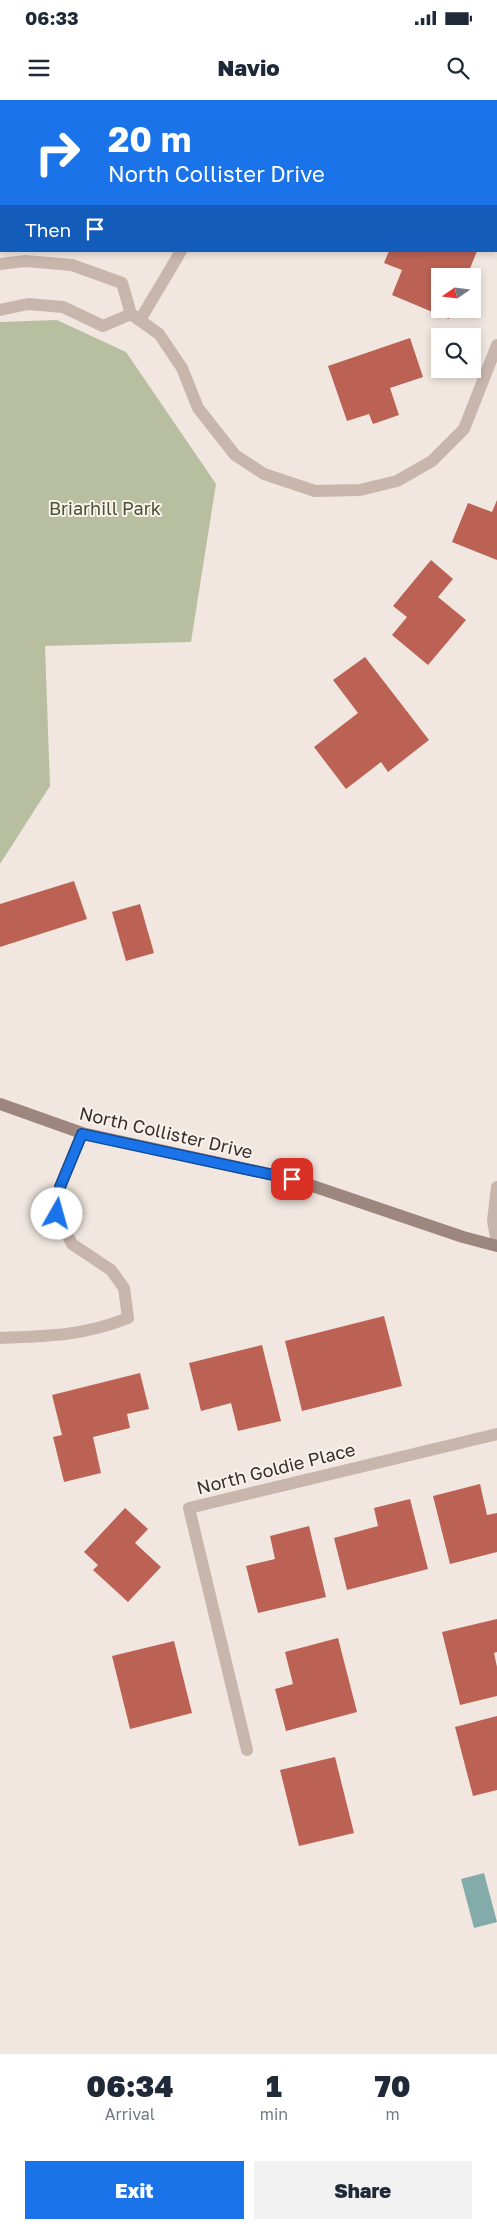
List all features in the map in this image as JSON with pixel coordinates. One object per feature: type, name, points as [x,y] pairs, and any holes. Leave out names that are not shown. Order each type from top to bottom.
[{"type":"street","points":[[0,310],[28,304],[63,307],[103,326],[136,317],[180,252]]},
{"type":"street","points":[[0,264],[25,261],[72,265],[122,283],[136,317],[159,334],[182,368],[198,408],[235,455],[264,474],[315,491],[360,490],[397,481],[432,461],[464,429],[497,345]]},
{"type":"street","name":"North Collister Drive","points":[[0,1104],[82,1134],[292,1179],[454,1234],[497,1245]]},
{"type":"street","points":[[0,1338],[72,1334],[105,1327],[128,1318],[124,1288],[111,1270],[72,1244],[57,1214],[60,1187],[82,1134]]},
{"type":"street","points":[[497,1187],[493,1221],[497,1245]]},
{"type":"street","name":"North Goldie Place","points":[[247,1750],[189,1508],[497,1434]]},
{"type":"green space","name":"Briarhill Park","points":[[57,320],[126,352],[216,484],[191,642],[45,646],[50,786],[0,864],[0,322]]},
{"type":"water","points":[[484,1873],[497,1922],[474,1928],[461,1879]]},
{"type":"building","points":[[389,252],[477,252],[470,268],[431,268],[431,311],[392,295],[402,270],[384,263]]},
{"type":"building","points":[[410,338],[423,377],[390,388],[399,415],[373,424],[369,414],[347,421],[328,366]]},
{"type":"building","points":[[497,500],[497,560],[452,542],[468,503],[492,512]]},
{"type":"building","points":[[431,560],[453,579],[438,597],[466,620],[428,665],[392,635],[407,617],[393,606]]},
{"type":"building","points":[[365,657],[429,740],[388,772],[381,762],[346,789],[314,747],[358,713],[333,680]]},
{"type":"building","points":[[74,881],[87,919],[0,947],[0,904]]},
{"type":"building","points":[[140,904],[154,953],[126,961],[112,912]]},
{"type":"building","points":[[384,1316],[402,1386],[302,1411],[285,1341]]},
{"type":"building","points":[[262,1345],[281,1421],[238,1431],[231,1403],[201,1411],[189,1363]]},
{"type":"building","points":[[140,1373],[149,1409],[127,1414],[130,1428],[93,1437],[101,1473],[64,1482],[53,1437],[62,1435],[52,1395]]},
{"type":"building","points":[[480,1484],[487,1515],[497,1513],[497,1552],[450,1564],[433,1496]]},
{"type":"building","points":[[410,1499],[428,1569],[347,1590],[334,1538],[378,1526],[374,1508]]},
{"type":"building","points":[[125,1508],[148,1529],[135,1543],[161,1567],[128,1602],[93,1570],[98,1565],[84,1552]]},
{"type":"building","points":[[309,1526],[326,1597],[258,1613],[246,1566],[275,1559],[270,1536]]},
{"type":"building","points":[[497,1619],[497,1652],[494,1653],[497,1667],[497,1696],[460,1705],[442,1632]]},
{"type":"building","points":[[338,1638],[357,1712],[286,1731],[275,1689],[293,1684],[285,1652]]},
{"type":"building","points":[[174,1641],[192,1713],[130,1729],[112,1656]]},
{"type":"building","points":[[497,1716],[497,1790],[473,1796],[455,1727]]},
{"type":"building","points":[[335,1757],[354,1833],[299,1846],[280,1770]]},
{"type":"route","points":[[57,1214],[60,1187],[82,1134],[292,1179]]}]
